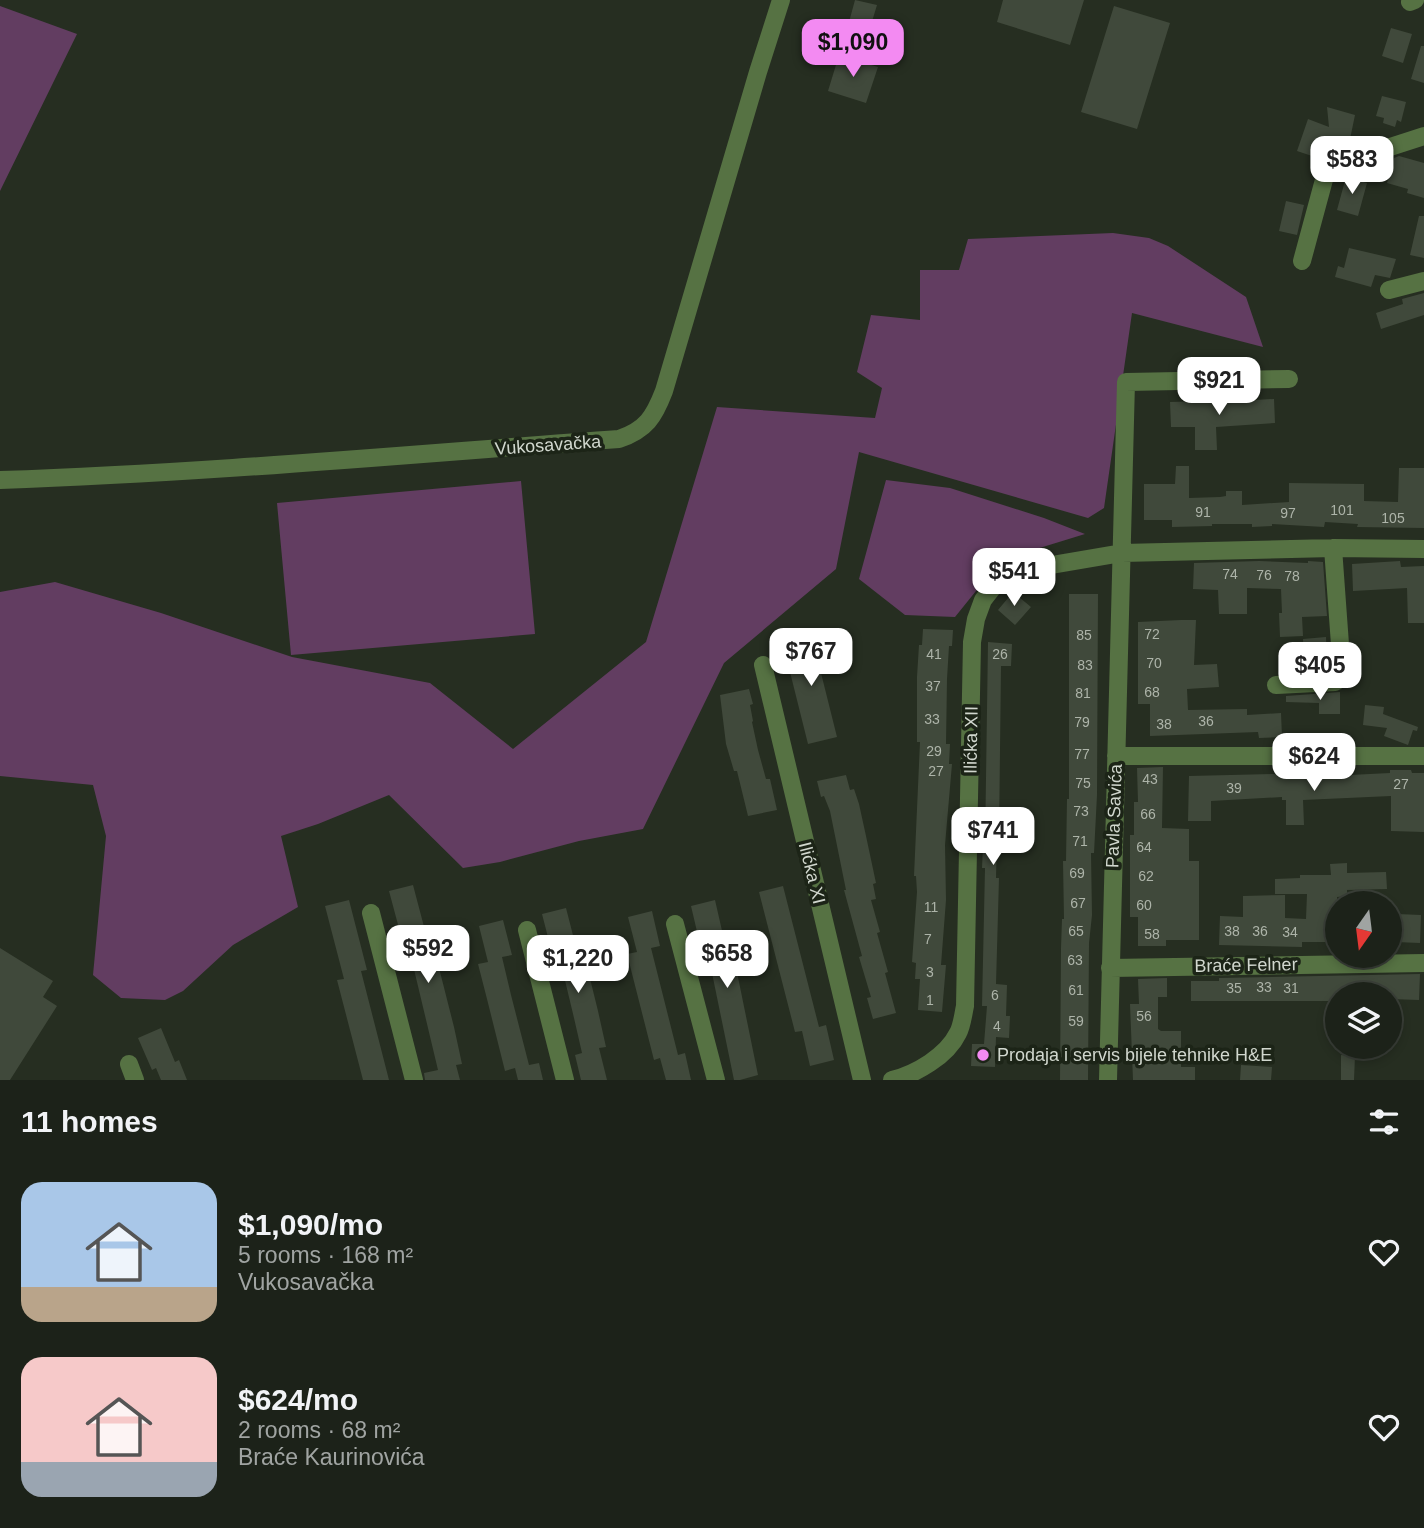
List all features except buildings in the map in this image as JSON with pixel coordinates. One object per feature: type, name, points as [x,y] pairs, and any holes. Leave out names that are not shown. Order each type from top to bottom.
[{"type":"street","name":"Vukosavačka","points":[[0,480],[428,454],[620,439],[639,432],[651,418],[664,391],[781,0]]},
{"type":"street","points":[[1301,261],[1325,176],[1336,166],[1350,160],[1424,136]]},
{"type":"street","points":[[1390,290],[1424,281]]},
{"type":"street","name":"Pavla Savića","points":[[1108,1080],[1126,382],[1289,379]]},
{"type":"street","points":[[1122,553],[1334,548],[1424,549]]},
{"type":"street","points":[[1276,685],[1335,682],[1341,678],[1334,548]]},
{"type":"street","name":"Ilićka XII","points":[[892,1080],[942,1055],[958,1033],[965,1006],[972,642],[983,600],[994,586],[1012,573],[1122,553]]},
{"type":"street","name":"Ilićka XI","points":[[763,665],[862,1080]]},
{"type":"street","points":[[1116,756],[1424,756]]},
{"type":"street","points":[[371,913],[414,1080]]},
{"type":"street","points":[[676,924],[716,1080]]},
{"type":"street","points":[[527,930],[565,1080]]},
{"type":"street","name":"Braće Felner","points":[[1110,968],[1424,963]]},
{"type":"shaded area","points":[[0,6],[77,34],[0,191]]},
{"type":"shaded area","points":[[1113,233],[1149,238],[1168,246],[1246,297],[1263,347],[1132,313],[1104,508],[1088,518],[859,452],[836,569],[724,663],[643,829],[463,868],[389,795],[281,836],[298,907],[233,945],[183,991],[165,1000],[121,998],[93,975],[106,836],[93,785],[0,776],[0,592],[55,582],[161,613],[292,657],[430,683],[513,749],[646,642],[717,407],[875,418],[882,388],[857,372],[871,315],[920,320],[920,270],[959,270],[968,239]]},
{"type":"shaded area","points":[[886,480],[950,488],[1085,534],[1001,560],[955,617],[905,615],[859,579]]},
{"type":"shaded area","points":[[521,481],[535,634],[291,655],[277,503]]},
{"type":"place","name":"Prodaja i servis bijele tehnike H&E","points":[[983,1055]]}]
